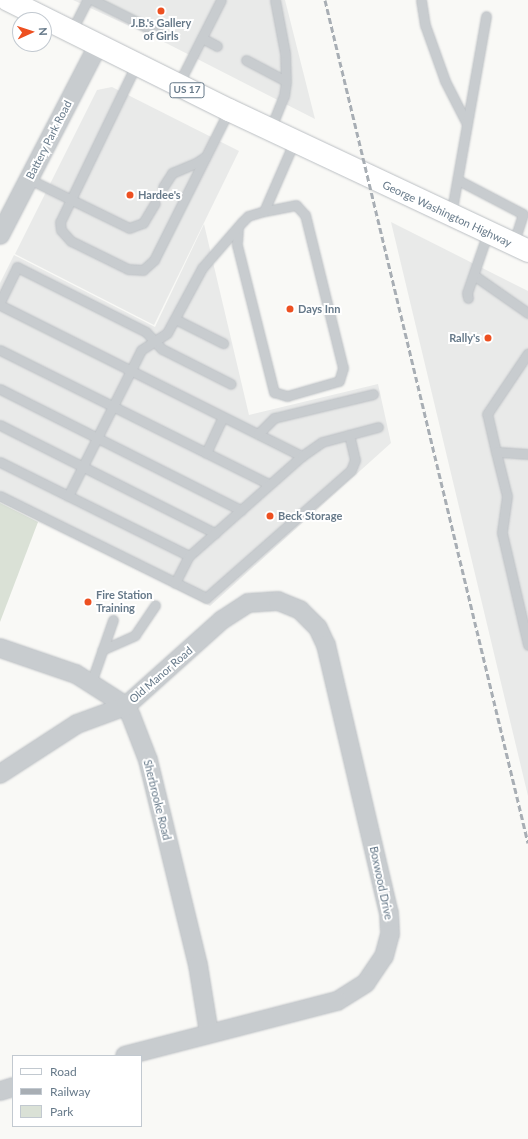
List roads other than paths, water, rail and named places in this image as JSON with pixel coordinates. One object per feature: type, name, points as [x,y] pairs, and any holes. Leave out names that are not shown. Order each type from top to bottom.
[{"type":"main road","name":"US 17","points":[[8,0],[178,86],[294,142]]},
{"type":"main road","name":"George Washington Highway","points":[[294,142],[521,247]]},
{"type":"street","name":"Battery Park Road","points":[[0,236],[98,45]]},
{"type":"street","name":"Old Manor Road","points":[[0,774],[77,724],[126,706],[222,620],[248,603],[278,600],[300,610]]},
{"type":"street","name":"Boxwood Drive","points":[[129,1055],[348,996],[366,983],[377,969],[384,956],[390,934],[389,913],[326,645],[318,628],[300,610]]},
{"type":"street","points":[[0,648],[46,662],[91,683],[126,706]]},
{"type":"street","name":"Sherbrooke Road","points":[[126,706],[148,760],[198,965],[209,1033]]},
{"type":"street","points":[[0,1091],[12,1087]]},
{"type":"lane","points":[[71,32],[87,0]]},
{"type":"lane","points":[[93,0],[159,33]]},
{"type":"lane","points":[[178,86],[222,0]]},
{"type":"lane","points":[[270,130],[284,96],[286,81],[284,45],[275,0]]},
{"type":"lane","points":[[420,0],[425,25],[445,81],[467,124]]},
{"type":"lane","points":[[451,215],[486,16]]},
{"type":"lane","points":[[202,38],[217,46]]},
{"type":"lane","points":[[246,60],[286,81]]},
{"type":"lane","points":[[136,65],[60,222],[65,236],[128,269],[143,270],[154,260],[229,110]]},
{"type":"lane","points":[[264,212],[294,142]]},
{"type":"lane","points":[[163,187],[172,173],[196,163],[207,153]]},
{"type":"lane","points":[[29,179],[129,228],[144,223],[155,203]]},
{"type":"lane","points":[[458,180],[523,214],[521,247]]},
{"type":"lane","points":[[68,496],[141,350],[167,333],[202,268],[248,216],[296,205],[305,215],[343,368],[339,381],[287,396],[274,392],[237,245],[238,229]]},
{"type":"lane","points":[[468,298],[467,293],[475,276],[488,232]]},
{"type":"lane","points":[[231,384],[162,349],[146,332],[17,267],[0,303],[302,456]]},
{"type":"lane","points":[[475,276],[528,312]]},
{"type":"lane","points":[[175,319],[223,343]]},
{"type":"lane","points":[[0,350],[270,484]]},
{"type":"lane","points":[[528,353],[487,414],[507,496],[502,533],[528,645]]},
{"type":"lane","points":[[0,389],[241,510]]},
{"type":"lane","points":[[258,434],[274,418],[373,394]]},
{"type":"lane","points":[[206,453],[223,417]]},
{"type":"lane","points":[[0,425],[215,533]]},
{"type":"lane","points":[[175,583],[189,556],[302,456],[322,442],[378,427]]},
{"type":"lane","points":[[0,496],[206,598],[351,470],[355,460],[349,435]]},
{"type":"lane","points":[[496,452],[528,454]]},
{"type":"lane","points":[[0,462],[189,556]]},
{"type":"lane","points":[[102,650],[135,635],[155,605]]},
{"type":"lane","points":[[91,683],[113,620]]},
{"type":"railway","points":[[325,0],[528,843]]},
{"type":"place","name":"J.B.'s Gallery of Girls","points":[[161,11]]},
{"type":"place","name":"Hardee's","points":[[130,195]]},
{"type":"place","name":"Days Inn","points":[[290,309]]},
{"type":"place","name":"Rally's","points":[[488,338]]},
{"type":"place","name":"Beck Storage","points":[[270,516]]},
{"type":"place","name":"Fire Station Training","points":[[88,602]]}]
